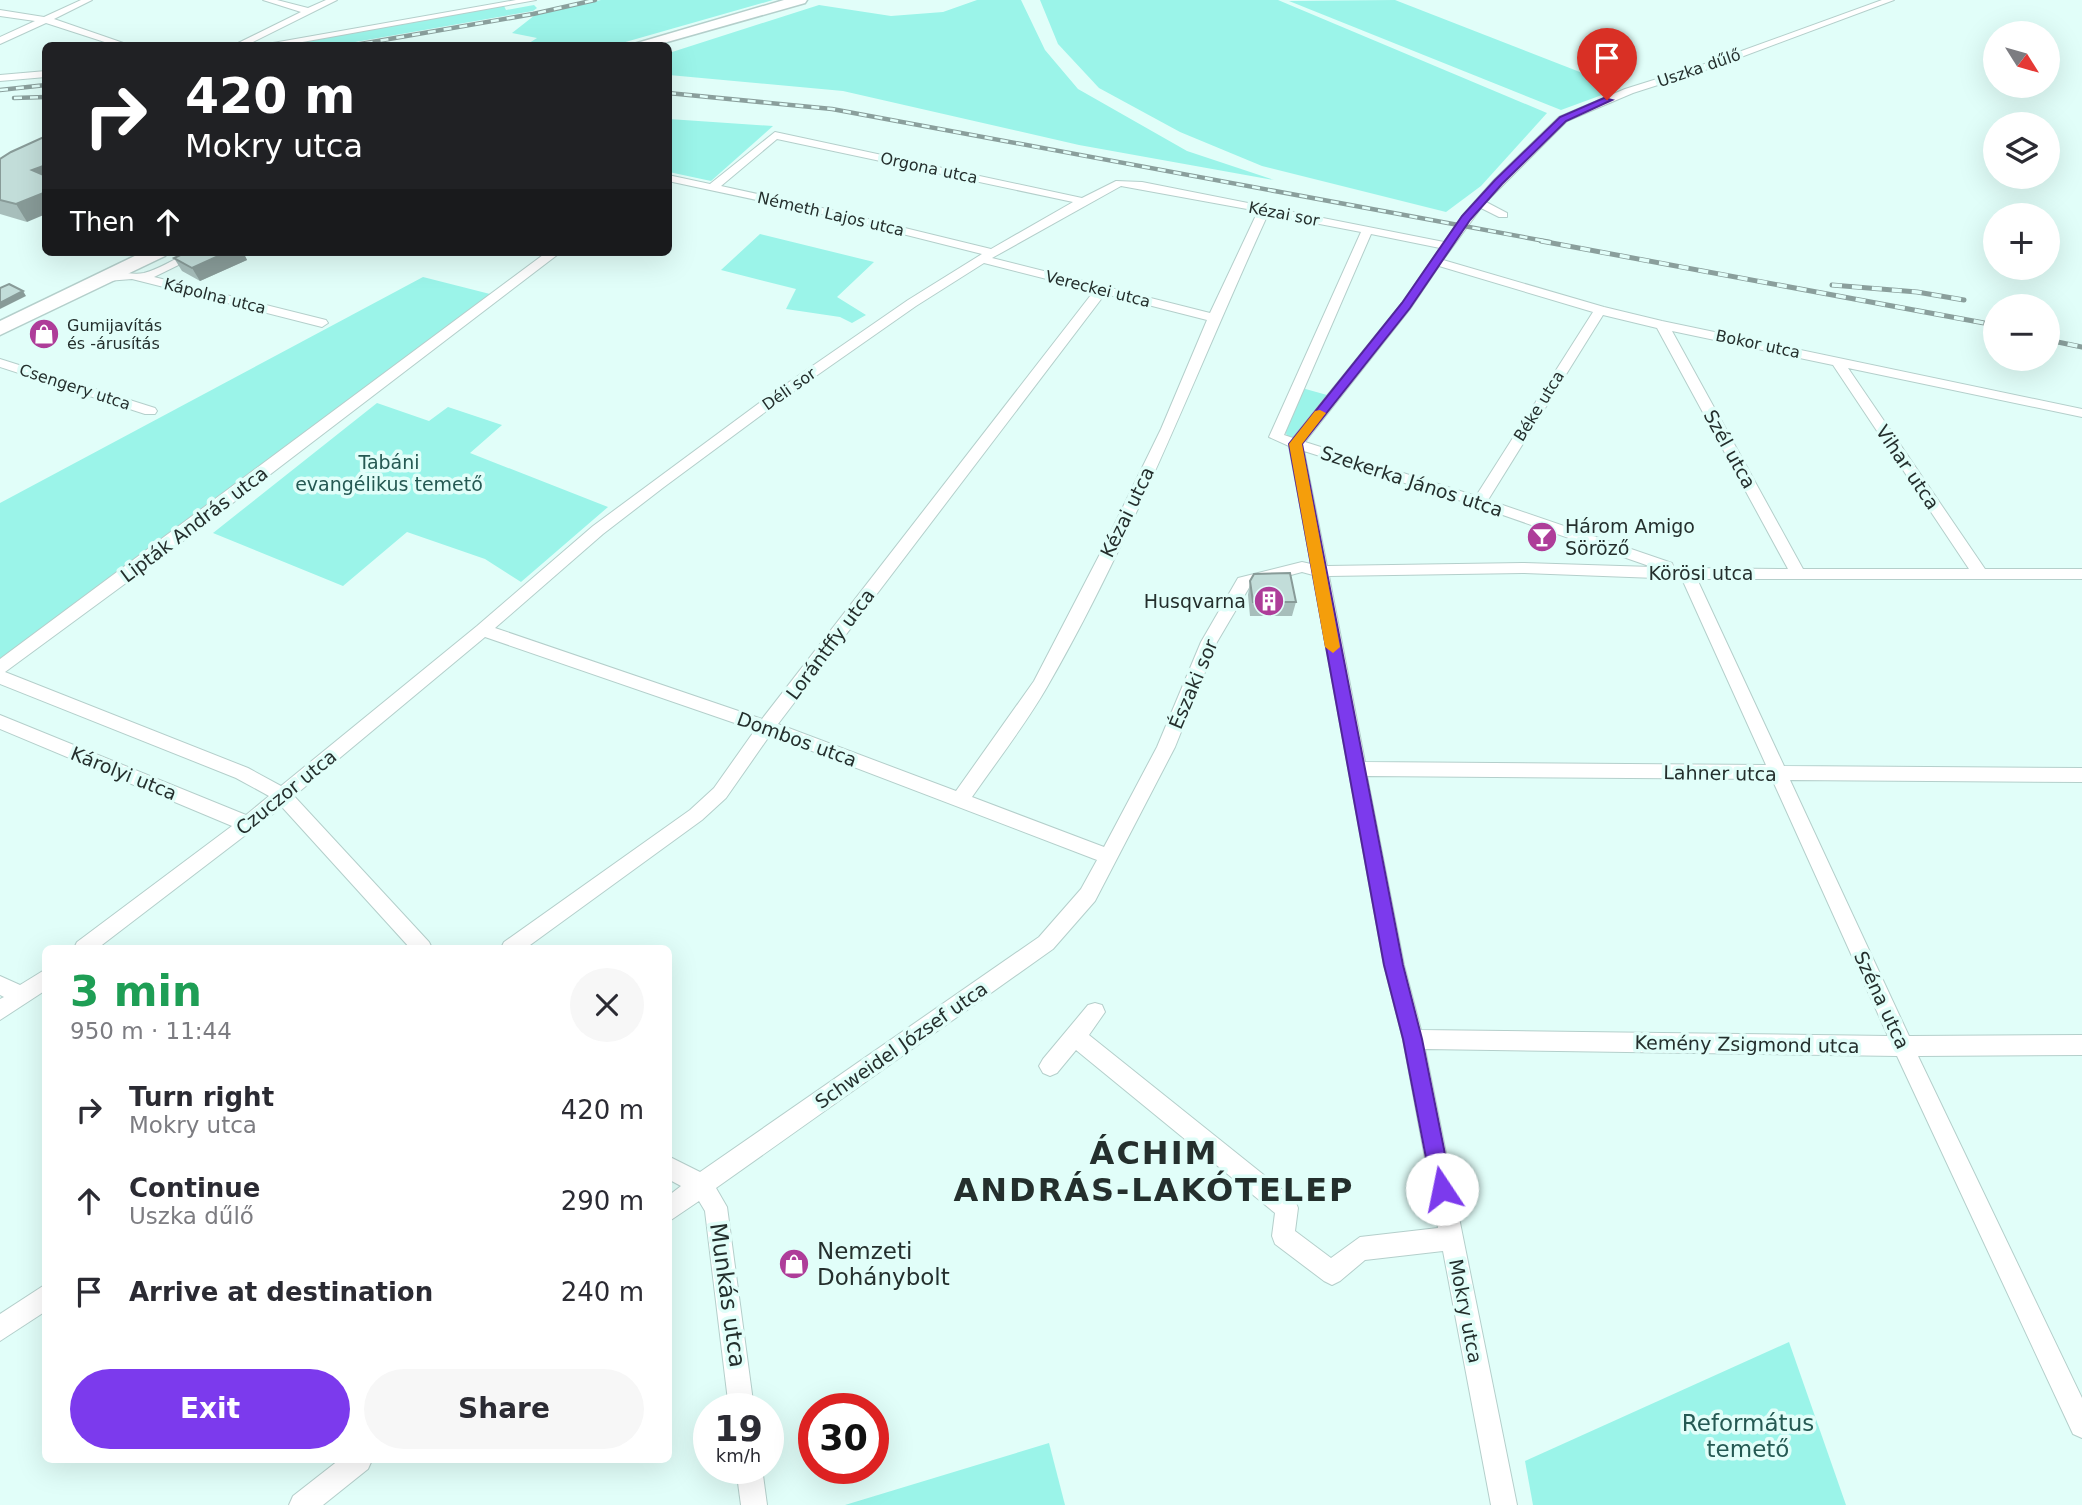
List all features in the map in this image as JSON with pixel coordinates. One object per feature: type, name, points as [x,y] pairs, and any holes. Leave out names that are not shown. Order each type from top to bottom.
[{"type":"main road","points":[[649,42],[800,0]]},
{"type":"main road","points":[[663,42],[692,31]]},
{"type":"main road","points":[[0,329],[150,256]]},
{"type":"street","points":[[0,41],[88,0]]},
{"type":"street","points":[[267,0],[308,11]]},
{"type":"street","points":[[244,42],[334,0]]},
{"type":"street","points":[[282,42],[432,14],[532,0]]},
{"type":"street","name":"Uszka dűlő","points":[[1448,246],[1479,204],[1563,119],[1629,91],[1714,64],[1890,0]]},
{"type":"street","points":[[0,13],[46,20],[115,42]]},
{"type":"street","points":[[0,78],[42,74]]},
{"type":"street","name":"Orgona utca","points":[[714,186],[775,135],[1082,201]]},
{"type":"street","name":"Németh Lajos utca","points":[[672,179],[714,186],[987,256]]},
{"type":"street","name":"Déli sor","points":[[483,630],[598,530],[844,350],[987,256],[1082,201],[1120,183]]},
{"type":"street","name":"Kézai sor","points":[[1120,183],[1142,185],[1448,246]]},
{"type":"street","points":[[1479,204],[1503,215]]},
{"type":"street","name":"Kézai utca","points":[[961,799],[1040,685],[1110,550],[1168,429],[1213,318],[1264,210]]},
{"type":"street","points":[[1367,230],[1276,437],[1296,444],[1406,306],[1448,246]]},
{"type":"street","points":[[142,278],[190,256]]},
{"type":"street","name":"Lipták András utca","points":[[0,668],[550,256]]},
{"type":"street","name":"Vereckei utca","points":[[987,256],[1101,291],[1213,318]]},
{"type":"street","name":"Bokor utca","points":[[1437,262],[1600,310],[1662,325],[2082,413]]},
{"type":"street","name":"Kápolna utca","points":[[107,277],[132,275],[322,323]]},
{"type":"street","name":"Lorántffy utca","points":[[515,945],[696,815],[720,793],[766,727],[1101,291]]},
{"type":"street","name":"Béke utca","points":[[1479,502],[1600,310]]},
{"type":"street","name":"Szél utca","points":[[1662,325],[1798,573]]},
{"type":"street","name":"Vihar utca","points":[[1836,360],[1980,573]]},
{"type":"street","name":"Csengery utca","points":[[0,363],[150,411]]},
{"type":"street","name":"Szekerka János utca","points":[[1296,444],[1479,502],[1687,574]]},
{"type":"street","name":"Mokry utca","points":[[1296,444],[1394,965],[1413,1039],[1504,1505]]},
{"type":"street","name":"Északi sor","points":[[1108,856],[1166,747],[1209,642],[1244,582],[1302,567],[1320,571]]},
{"type":"street","name":"Körösi utca","points":[[1320,571],[1523,568],[1687,574],[2082,574]]},
{"type":"street","name":"Széna utca","points":[[1687,574],[1903,1046],[2082,1425]]},
{"type":"street","name":"Dombos utca","points":[[483,630],[766,727],[1108,856]]},
{"type":"street","name":"Czuczor utca","points":[[88,945],[248,824],[483,630]]},
{"type":"street","points":[[0,677],[242,773],[282,795],[419,945]]},
{"type":"street","name":"Károlyi utca","points":[[0,722],[248,824]]},
{"type":"street","name":"Lahner utca","points":[[1357,769],[2082,775]]},
{"type":"street","name":"Schweidel József utca","points":[[672,1208],[1046,943],[1088,895],[1108,856]]},
{"type":"street","points":[[0,1011],[42,981]]},
{"type":"street","points":[[0,985],[22,996]]},
{"type":"street","points":[[1050,1066],[1095,1012]]},
{"type":"street","points":[[1074,1037],[1286,1208],[1283,1236],[1332,1273],[1360,1249],[1452,1238]]},
{"type":"street","name":"Kemény Zsigmond utca","points":[[1413,1039],[1903,1046],[2082,1045]]},
{"type":"street","points":[[672,1169],[701,1185]]},
{"type":"street","name":"Munkás utca","points":[[701,1185],[716,1207],[740,1393]]},
{"type":"street","points":[[0,1329],[42,1299]]},
{"type":"street","points":[[302,1505],[355,1463]]},
{"type":"street","points":[[751,1484],[754,1505]]},
{"type":"green space","points":[[601,0],[773,0],[626,42],[531,42],[537,38],[512,33],[535,15]]},
{"type":"green space","points":[[977,0],[1021,0],[1045,50],[1078,89],[1187,151],[1274,180],[1079,145],[843,91],[672,75],[672,52],[819,5],[891,16],[943,12]]},
{"type":"green space","points":[[1040,0],[1278,0],[1547,113],[1481,186],[1446,212],[1262,166],[1180,132],[1099,88],[1058,44]]},
{"type":"green space","points":[[1395,0],[1621,88],[1561,110],[1289,1]]},
{"type":"green space","points":[[534,5],[537,8],[533,11],[355,42],[292,42],[504,6],[506,10]]},
{"type":"green space","points":[[672,119],[773,126],[711,181],[672,173]]},
{"type":"green space","points":[[760,234],[874,262],[837,297],[866,315],[852,323],[840,317],[786,309],[796,289],[721,270]]},
{"type":"green space","points":[[423,277],[490,294],[0,667],[0,503]]},
{"type":"green space","points":[[1302,388],[1327,395],[1294,440],[1288,438],[1285,431]]},
{"type":"green space","name":"Tabáni evangélikus temető","points":[[377,403],[429,421],[448,407],[502,425],[470,453],[608,507],[521,582],[485,559],[407,532],[343,586],[213,533]]},
{"type":"green space","name":"Református temető","points":[[1789,1342],[1846,1505],[1533,1505],[1525,1461]]},
{"type":"green space","points":[[1049,1443],[1065,1505],[845,1505]]},
{"type":"building","points":[[42,138],[42,166],[32,170],[42,174],[42,194],[16,204],[0,200],[0,159]]},
{"type":"building","points":[[178,256],[218,256],[192,268],[174,258]]},
{"type":"building","points":[[9,284],[23,291],[0,303],[0,288]]},
{"type":"building","points":[[1290,573],[1296,602],[1253,602],[1250,581],[1254,574]]},
{"type":"railway","points":[[372,42],[533,14],[595,0]]},
{"type":"railway","points":[[0,90],[42,85]]},
{"type":"railway","points":[[672,93],[832,109],[1550,242]]},
{"type":"railway","points":[[14,98],[42,97]]},
{"type":"railway","points":[[1541,241],[1983,323]]},
{"type":"railway","points":[[1832,285],[1917,292],[1964,300]]},
{"type":"railway","points":[[2060,342],[2082,347]]},
{"type":"slow traffic","points":[[1320,413],[1296,444],[1333,647]]},
{"type":"place","name":"Gumijavítás és -árusítás","points":[[44,334]]},
{"type":"place","name":"Három Amigo Söröző","points":[[1542,537]]},
{"type":"place","name":"Husqvarna","points":[[1269,601]]},
{"type":"place","name":"Nemzeti Dohánybolt","points":[[794,1264]]},
{"type":"district","name":"ÁCHIM ANDRÁS-LAKÓTELEP","points":[[1154,1172]]},
{"type":"route","points":[[1442,1189],[1413,1039],[1394,965],[1327,621],[1296,444],[1406,306],[1466,218],[1498,182],[1563,119],[1607,100]]}]
